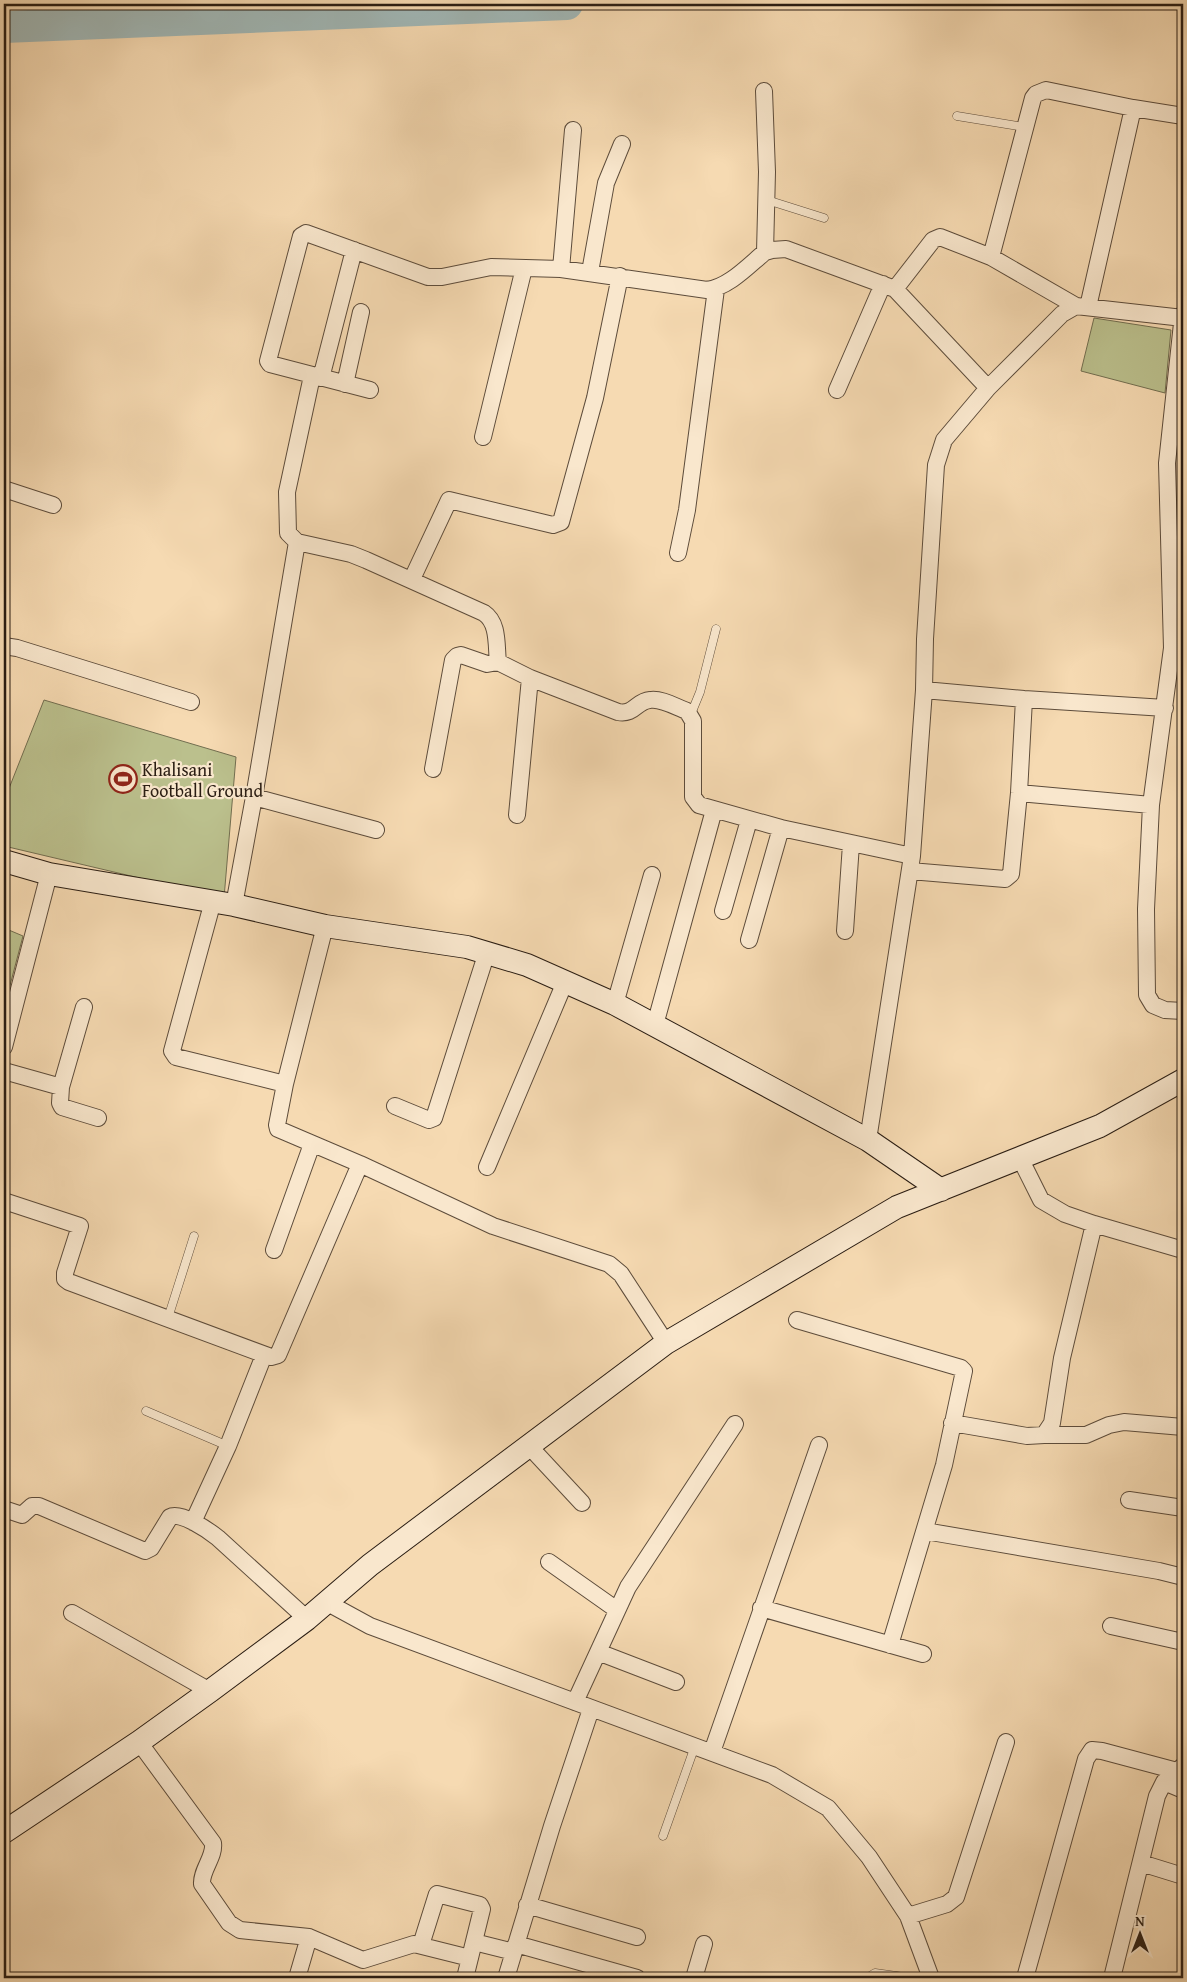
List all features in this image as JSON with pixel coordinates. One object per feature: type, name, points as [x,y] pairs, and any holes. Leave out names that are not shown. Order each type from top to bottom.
[{"type":"main road","points":[[4,861],[49,874],[223,903],[325,926],[467,947],[527,965],[615,1004],[868,1140],[941,1190]]},
{"type":"main road","points":[[4,1832],[210,1691],[307,1619],[370,1565],[666,1343],[897,1207],[1100,1126],[1183,1080]]},
{"type":"street","points":[[991,257],[1024,127],[1036,94],[1046,90],[1132,108],[1183,116]]},
{"type":"street","points":[[764,91],[765,252]]},
{"type":"street","points":[[1082,307],[1132,108]]},
{"type":"street","points":[[561,269],[573,130]]},
{"type":"street","points":[[590,272],[606,184],[622,144]]},
{"type":"street","points":[[370,390],[270,364],[268,361],[301,236],[306,233],[428,277],[442,277],[491,267],[561,269],[707,290],[716,289],[724,285],[765,252],[786,249],[889,286],[988,388]]},
{"type":"street","points":[[837,390],[889,286],[936,238],[945,238],[991,257],[1082,307],[1183,317],[1167,463],[1172,648],[1176,665],[1165,708],[1151,805],[1146,909],[1147,995],[1152,1005],[1165,1010],[1183,1011]]},
{"type":"street","points":[[354,250],[317,377],[286,500],[288,533],[297,542],[351,554],[412,579],[489,616],[495,628],[498,662]]},
{"type":"street","points":[[483,437],[524,268]]},
{"type":"street","points":[[412,579],[449,500],[553,525],[561,522],[595,398],[620,276]]},
{"type":"street","points":[[678,553],[687,510],[716,289]]},
{"type":"street","points":[[868,1140],[911,864],[924,690],[925,639],[936,465],[944,440],[988,388],[1062,314],[1082,307]]},
{"type":"street","points":[[345,384],[361,312]]},
{"type":"street","points":[[4,489],[53,505]]},
{"type":"street","points":[[285,1084],[176,1057],[172,1050],[223,903],[254,797],[297,542]]},
{"type":"street","points":[[4,646],[17,648],[191,702]]},
{"type":"street","points":[[433,768],[452,660],[461,655],[487,664],[498,662],[530,678],[618,712],[628,712],[644,701],[652,700],[688,711],[693,722],[693,797],[699,805],[749,820],[852,844],[911,864],[1005,879],[1012,870],[1019,793],[1024,699]]},
{"type":"street","points":[[517,815],[530,678]]},
{"type":"street","points":[[924,690],[1024,699],[1165,708]]},
{"type":"street","points":[[1019,793],[1151,805]]},
{"type":"street","points":[[254,797],[376,830]]},
{"type":"street","points":[[654,1025],[714,810]]},
{"type":"street","points":[[723,911],[749,820]]},
{"type":"street","points":[[749,940],[781,828]]},
{"type":"street","points":[[845,931],[852,844]]},
{"type":"street","points":[[4,1047],[49,874]]},
{"type":"street","points":[[615,1004],[652,875]]},
{"type":"street","points":[[325,926],[285,1084],[277,1128],[279,1131],[360,1164],[493,1226],[609,1264],[621,1274],[666,1343]]},
{"type":"street","points":[[395,1106],[429,1120],[434,1118],[487,952]]},
{"type":"street","points":[[487,1167],[565,982]]},
{"type":"street","points":[[84,1007],[62,1087],[60,1103],[62,1107],[98,1118]]},
{"type":"street","points":[[4,1071],[62,1087]]},
{"type":"street","points":[[274,1250],[312,1144]]},
{"type":"street","points":[[1020,1158],[1041,1200],[1065,1214],[1183,1250]]},
{"type":"street","points":[[4,1201],[80,1226],[64,1276],[69,1282],[271,1357],[278,1355],[360,1164]]},
{"type":"street","points":[[1044,1435],[1052,1423],[1062,1358],[1094,1224]]},
{"type":"street","points":[[797,1320],[961,1368],[964,1371],[944,1465],[890,1645]]},
{"type":"street","points":[[193,1522],[228,1446],[264,1355]]},
{"type":"street","points":[[952,1423],[1027,1436],[1086,1435],[1109,1425],[1124,1422],[1183,1427]]},
{"type":"street","points":[[575,1702],[634,1577],[735,1424]]},
{"type":"street","points":[[712,1752],[819,1445]]},
{"type":"street","points":[[529,1446],[582,1503]]},
{"type":"street","points":[[1129,1500],[1183,1508]]},
{"type":"street","points":[[4,1509],[22,1515],[32,1506],[39,1506],[145,1551],[151,1548],[172,1515],[176,1515],[207,1529],[307,1619]]},
{"type":"street","points":[[925,1530],[1159,1571],[1183,1577]]},
{"type":"street","points":[[549,1562],[617,1610]]},
{"type":"street","points":[[326,1602],[370,1626],[772,1775],[828,1808],[869,1857],[908,1916],[931,1978]]},
{"type":"street","points":[[762,1608],[923,1654]]},
{"type":"street","points":[[72,1613],[210,1691]]},
{"type":"street","points":[[1111,1626],[1183,1642]]},
{"type":"street","points":[[598,1652],[676,1682]]},
{"type":"street","points":[[506,1978],[527,1905],[591,1709]]},
{"type":"street","points":[[138,1742],[213,1843],[213,1849],[202,1878],[202,1884],[233,1927],[246,1931],[309,1937],[363,1960],[414,1944],[470,1958]]},
{"type":"street","points":[[908,1916],[947,1904],[956,1897],[1006,1742]]},
{"type":"street","points":[[1025,1978],[1086,1759],[1092,1750],[1180,1768]]},
{"type":"street","points":[[1112,1978],[1157,1796],[1164,1782],[1180,1768]]},
{"type":"street","points":[[1164,1782],[1183,1790]]},
{"type":"street","points":[[1141,1863],[1183,1876]]},
{"type":"street","points":[[421,1945],[435,1896],[438,1894],[480,1906],[482,1909],[465,1978]]},
{"type":"street","points":[[527,1905],[637,1937]]},
{"type":"street","points":[[297,1978],[309,1937]]},
{"type":"street","points":[[474,1942],[515,1948],[637,1978]]},
{"type":"street","points":[[694,1978],[704,1944]]},
{"type":"lane","points":[[957,116],[1024,127]]},
{"type":"lane","points":[[766,200],[824,218]]},
{"type":"lane","points":[[690,714],[700,692],[716,630]]},
{"type":"lane","points":[[168,1318],[194,1236]]},
{"type":"lane","points":[[146,1411],[228,1446]]},
{"type":"lane","points":[[663,1836],[695,1746]]},
{"type":"lane","points":[[867,1978],[874,1974],[911,1978]]},
{"type":"green space","points":[[1094,318],[1171,330],[1165,393],[1081,371]]},
{"type":"green space","name":"Khalisani Football Ground","points":[[44,700],[236,757],[224,898],[4,846],[4,801]]},
{"type":"green space","points":[[4,928],[23,936],[4,1008]]},
{"type":"waterway","points":[[4,27],[567,4]]},
{"type":"place","name":"Khalisani Football Ground","points":[[123,779]]}]
